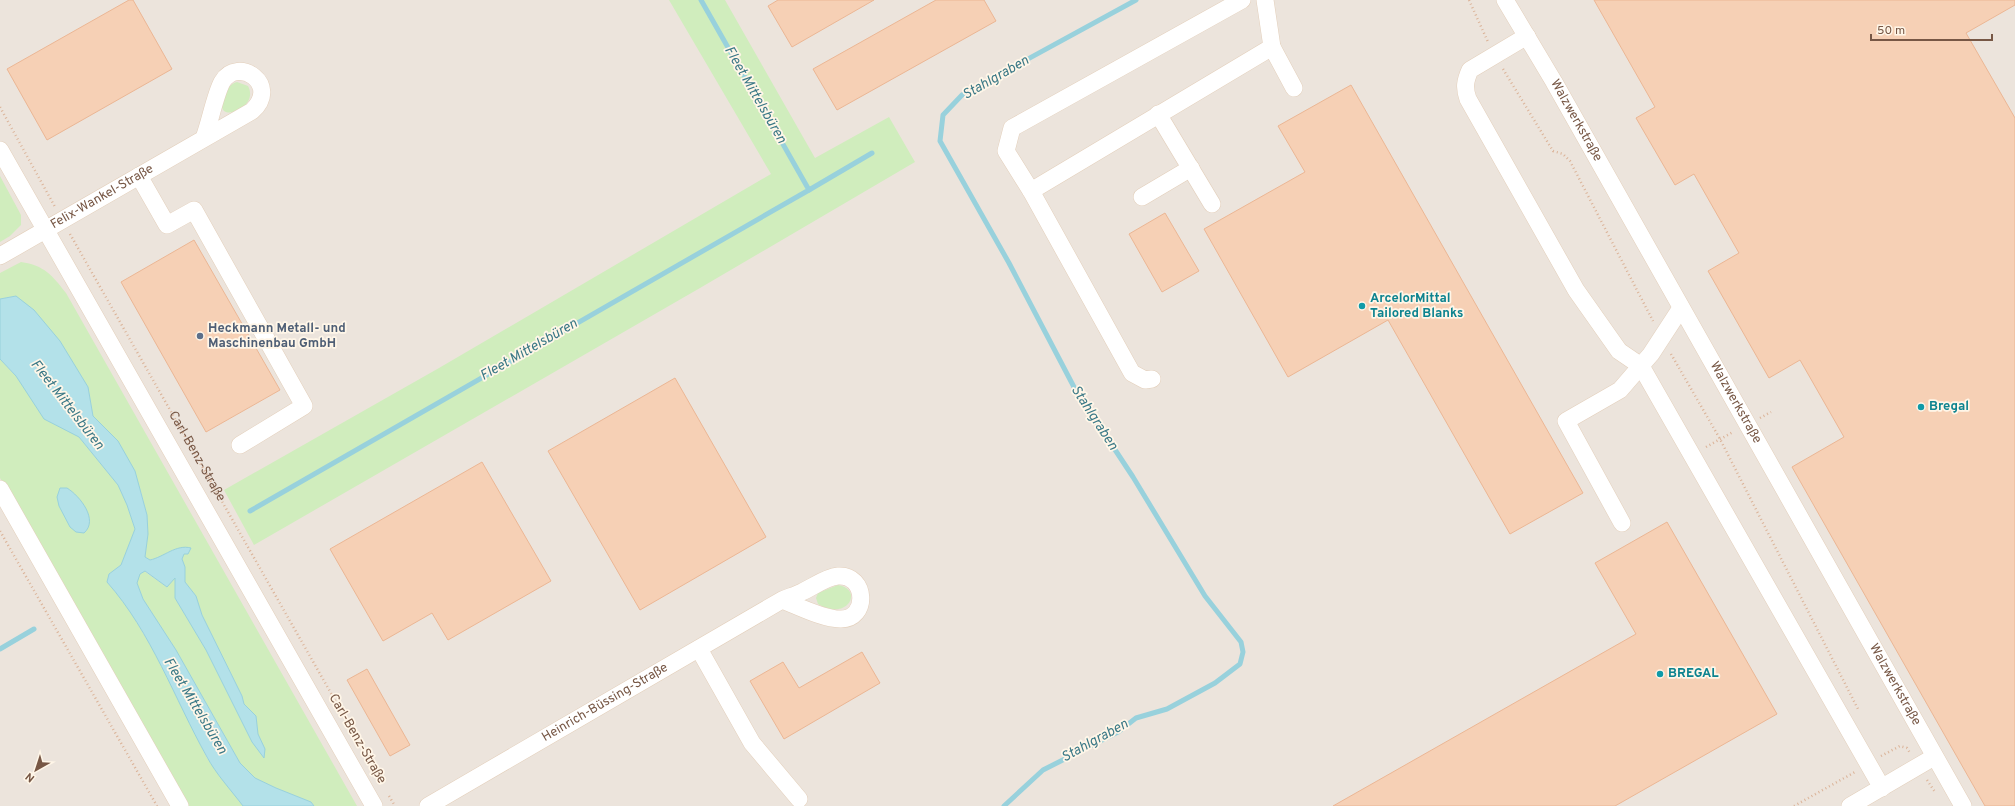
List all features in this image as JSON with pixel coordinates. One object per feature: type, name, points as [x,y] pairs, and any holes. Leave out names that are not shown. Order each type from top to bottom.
[{"type":"street","points":[[1152,379],[1145,380],[1132,373],[1031,191],[1006,151],[1012,128],[1242,0]]},
{"type":"street","points":[[1265,0],[1272,47],[1294,88]]},
{"type":"street","name":"Walzwerkstraße","points":[[1505,0],[1682,308],[1962,806]]},
{"type":"street","points":[[1527,36],[1470,70],[1465,79],[1465,91],[1468,99],[1576,290],[1619,351],[1641,366],[1882,788]]},
{"type":"street","points":[[1031,191],[1272,47]]},
{"type":"street","points":[[1158,114],[1212,204]]},
{"type":"street","name":"Felix-Wankel-Straße","points":[[0,256],[204,138]]},
{"type":"street","name":"Carl-Benz-Straße","points":[[0,150],[374,806]]},
{"type":"street","points":[[1142,197],[1191,168]]},
{"type":"street","points":[[139,176],[167,225],[194,210],[304,406],[240,445]]},
{"type":"street","points":[[1622,522],[1566,421],[1620,390],[1641,366],[1682,308]]},
{"type":"street","points":[[0,489],[180,806]]},
{"type":"street","name":"Heinrich-Büssing-Straße","points":[[428,806],[782,600]]},
{"type":"street","points":[[699,649],[752,742],[769,765],[799,799]]},
{"type":"street","points":[[1850,806],[1934,757]]},
{"type":"path","points":[[1469,0],[1495,54],[1553,151],[1563,154],[1570,161],[1662,338],[1720,439],[1860,714]]},
{"type":"path","name":"Carl-Benz-Straße","points":[[0,107],[62,221],[367,758]]},
{"type":"path","points":[[1691,454],[1771,412]]},
{"type":"path","points":[[0,531],[156,806]]},
{"type":"path","points":[[1878,749],[1882,756]]},
{"type":"path","name":"Carl-Benz-Straße","points":[[387,792],[395,806]]},
{"type":"shaded area","points":[[0,0],[2015,0],[2015,806],[0,806]]},
{"type":"green space","points":[[669,0],[725,0],[815,158],[889,117],[915,162],[700,288],[254,545],[224,490],[439,368],[771,174]]},
{"type":"green space","points":[[237,82],[248,86],[250,93],[249,100],[240,109],[234,112],[224,111],[222,106],[228,88]]},
{"type":"green space","points":[[0,176],[21,215],[21,225],[10,236],[0,242]]},
{"type":"green space","points":[[21,262],[29,263],[47,272],[57,281],[66,293],[357,806],[314,806],[311,802],[255,778],[240,763],[176,650],[143,599],[137,583],[139,574],[144,571],[167,587],[175,577],[175,598],[206,650],[252,742],[265,749],[258,734],[256,716],[244,704],[242,696],[202,615],[196,596],[185,582],[185,567],[182,559],[184,554],[175,549],[158,558],[150,560],[145,557],[148,534],[147,515],[141,492],[118,441],[93,416],[88,387],[16,296],[0,299],[0,273]]},
{"type":"green space","points":[[0,359],[64,428],[79,437],[118,485],[135,529],[121,565],[109,574],[107,582],[127,606],[159,660],[207,758],[243,806],[188,806],[0,478]]},
{"type":"green space","points":[[838,585],[846,588],[850,592],[851,598],[849,603],[844,607],[837,609],[829,609],[818,604],[816,598],[818,593]]},
{"type":"water","points":[[16,296],[34,310],[60,341],[88,387],[93,416],[118,441],[135,471],[147,515],[148,534],[145,557],[150,560],[175,549],[186,547],[191,548],[188,554],[184,554],[182,559],[185,567],[185,582],[196,596],[202,615],[242,696],[244,704],[256,716],[258,734],[265,749],[264,758],[252,742],[206,650],[175,598],[175,578],[167,587],[145,571],[140,574],[137,583],[143,599],[176,650],[240,763],[255,778],[311,802],[314,806],[243,806],[219,776],[211,763],[195,735],[150,644],[123,602],[107,582],[109,574],[121,565],[135,529],[118,485],[79,437],[44,419],[16,376],[0,359],[0,299]]},
{"type":"water","points":[[60,488],[67,488],[72,492],[82,502],[86,509],[90,522],[84,533],[76,532],[70,527],[59,506],[57,497]]},
{"type":"building","points":[[129,0],[133,0],[172,69],[47,140],[7,69]]},
{"type":"building","points":[[778,0],[874,0],[792,47],[768,6]]},
{"type":"building","points":[[936,0],[984,0],[996,21],[837,110],[813,69]]},
{"type":"building","name":"Bregal","points":[[1594,0],[2015,0],[2015,5],[1966,33],[2015,118],[2015,806],[1985,806],[1792,467],[1844,437],[1800,360],[1769,378],[1708,271],[1739,253],[1694,174],[1675,185],[1636,118],[1655,107]]},
{"type":"building","name":"ArcelorMittal Tailored Blanks","points":[[1351,85],[1583,493],[1510,534],[1388,320],[1288,377],[1204,229],[1305,172],[1278,126]]},
{"type":"building","points":[[1165,213],[1199,271],[1162,292],[1129,234]]},
{"type":"building","name":"Heckmann Metall- und Maschinenbau GmbH","points":[[194,240],[280,390],[206,432],[121,282]]},
{"type":"building","points":[[675,378],[766,537],[640,610],[548,451]]},
{"type":"building","points":[[482,462],[551,581],[448,640],[432,613],[383,641],[330,549]]},
{"type":"building","name":"BREGAL","points":[[1667,522],[1777,714],[1615,806],[1333,806],[1636,634],[1595,563]]},
{"type":"building","points":[[862,652],[880,683],[784,739],[750,681],[783,662],[799,688]]},
{"type":"building","points":[[367,669],[410,745],[390,756],[347,680]]},
{"type":"waterway","name":"Fleet Mittelsbüren","points":[[250,511],[809,190],[701,0]]},
{"type":"waterway","name":"Stahlgraben","points":[[1004,806],[1043,770],[1118,732],[1136,718],[1167,709],[1215,683],[1240,664],[1243,652],[1241,642],[1205,596],[1133,477],[1075,389],[1009,263],[940,141],[943,115],[962,95],[1136,0]]},
{"type":"waterway","name":"Fleet Mittelsbüren","points":[[809,190],[872,153]]},
{"type":"waterway","name":"Fleet Mittelsbüren","points":[[0,649],[34,629]]},
{"type":"place","name":"ArcelorMittal Tailored Blanks","points":[[1362,306]]},
{"type":"place","name":"Heckmann Metall- und Maschinenbau GmbH","points":[[200,336]]},
{"type":"place","name":"Bregal","points":[[1921,407]]},
{"type":"place","name":"BREGAL","points":[[1660,674]]}]
